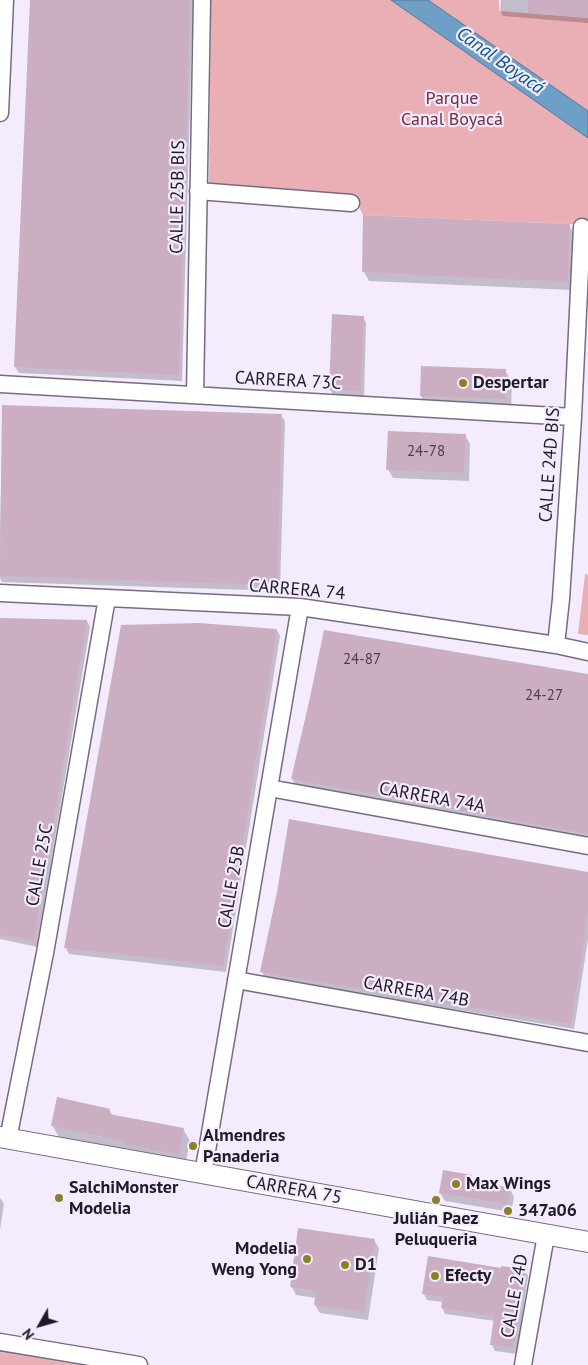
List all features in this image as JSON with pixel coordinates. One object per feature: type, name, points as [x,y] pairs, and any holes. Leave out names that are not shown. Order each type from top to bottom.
[{"type":"street","points":[[0,113],[5,0]]},
{"type":"street","name":"CALLE 25B BIS","points":[[195,395],[202,0]]},
{"type":"street","points":[[198,191],[351,203]]},
{"type":"street","name":"CALLE 24D BIS","points":[[556,645],[561,599],[573,417],[582,227]]},
{"type":"street","name":"CARRERA 73C","points":[[0,384],[573,417]]},
{"type":"street","name":"CARRERA 74","points":[[0,593],[300,607],[556,645],[588,652]]},
{"type":"street","name":"CALLE 25C","points":[[4,1138],[45,953],[107,598]]},
{"type":"street","name":"CALLE 25B","points":[[204,1174],[300,607]]},
{"type":"street","name":"CARRERA 74A","points":[[269,788],[588,846]]},
{"type":"street","name":"CARRERA 74B","points":[[236,980],[588,1043]]},
{"type":"street","name":"CARRERA 75","points":[[4,1138],[588,1242]]},
{"type":"street","name":"CALLE 24D","points":[[523,1365],[546,1235]]},
{"type":"street","points":[[0,1342],[139,1365]]},
{"type":"green space","name":"Parque Canal Boyacá","points":[[211,0],[499,0],[499,11],[588,18],[588,227],[570,224],[363,215],[354,196],[209,185]]},
{"type":"green space","points":[[585,574],[588,575],[588,635],[578,634]]},
{"type":"green space","points":[[0,1352],[79,1365],[0,1365]]},
{"type":"water","name":"Canal Boyacá","points":[[391,0],[428,0],[588,111],[588,138]]},
{"type":"building","points":[[30,0],[190,0],[179,375],[14,367]]},
{"type":"building","points":[[528,0],[588,0],[588,18],[528,13]]},
{"type":"building","points":[[363,215],[570,224],[568,282],[362,272]]},
{"type":"building","points":[[332,314],[364,316],[361,391],[329,390]]},
{"type":"building","name":"Despertar","points":[[421,366],[506,369],[505,399],[420,396]]},
{"type":"building","points":[[2,405],[282,414],[277,585],[0,576]]},
{"type":"building","points":[[388,431],[466,434],[464,473],[386,470]]},
{"type":"building","points":[[0,618],[87,620],[34,941],[0,935]]},
{"type":"building","points":[[199,623],[277,629],[223,966],[64,948],[121,625]]},
{"type":"building","points":[[324,630],[588,674],[588,834],[291,779]]},
{"type":"building","points":[[289,819],[588,872],[588,911],[571,1024],[260,972],[277,892]]},
{"type":"building","points":[[57,1097],[110,1109],[109,1114],[184,1128],[179,1155],[124,1144],[125,1141],[51,1126]]},
{"type":"building","points":[[443,1170],[472,1175],[471,1180],[510,1188],[507,1204],[439,1193]]},
{"type":"building","name":"D1","points":[[298,1228],[375,1239],[364,1312],[314,1305],[316,1291],[290,1287]]},
{"type":"building","points":[[428,1256],[501,1268],[501,1266],[525,1269],[514,1348],[490,1345],[494,1316],[441,1308],[443,1297],[422,1294]]},
{"type":"place","name":"Despertar","points":[[463,383]]},
{"type":"place","name":"Almendres Panaderia","points":[[193,1146]]},
{"type":"place","name":"Max Wings","points":[[456,1184]]},
{"type":"place","name":"SalchiMonster Modelia","points":[[59,1198]]},
{"type":"place","name":"Julián Paez Peluqueria","points":[[436,1200]]},
{"type":"place","name":"347a06","points":[[508,1211]]},
{"type":"place","name":"Modelia Weng Yong","points":[[307,1259]]},
{"type":"place","name":"D1","points":[[345,1265]]},
{"type":"place","name":"Efecty","points":[[435,1276]]}]
